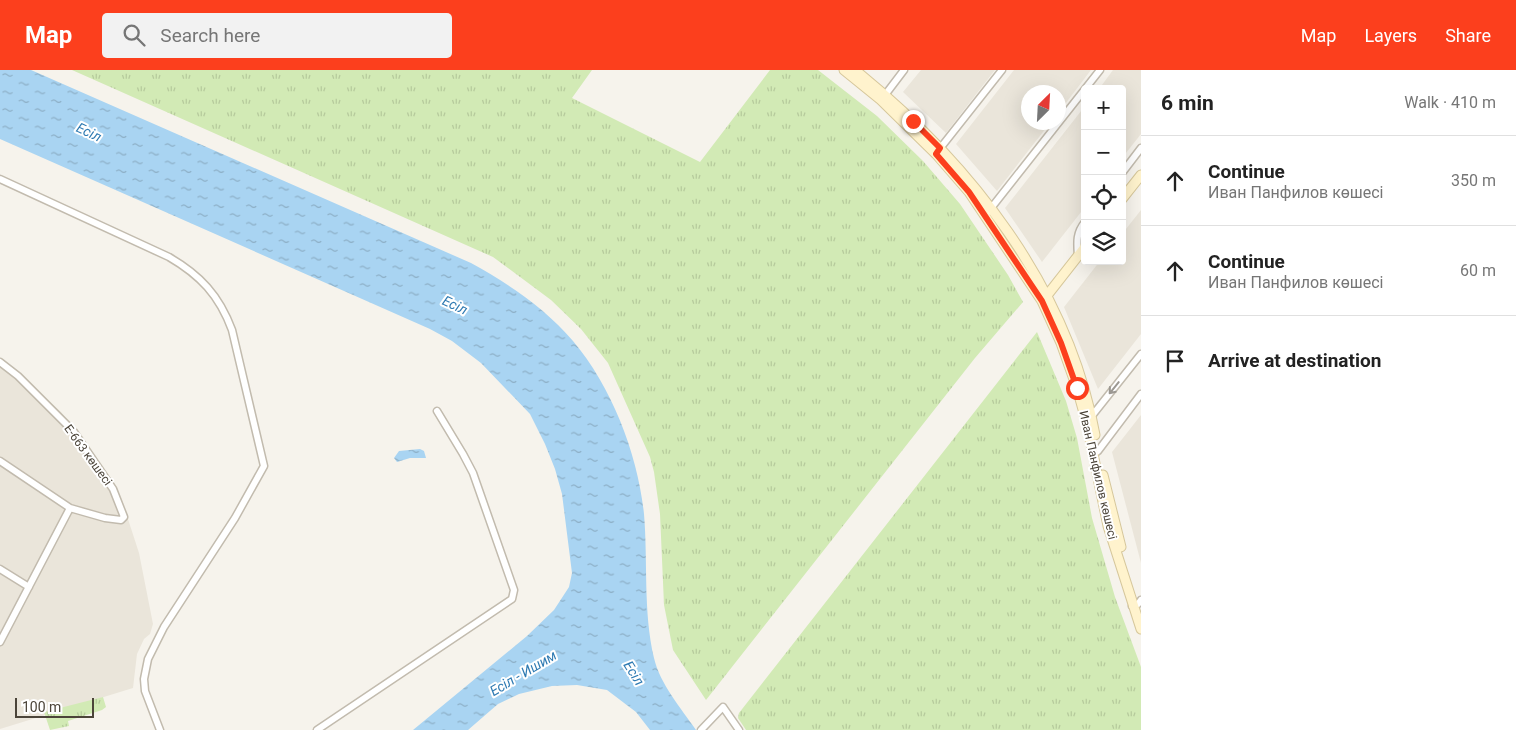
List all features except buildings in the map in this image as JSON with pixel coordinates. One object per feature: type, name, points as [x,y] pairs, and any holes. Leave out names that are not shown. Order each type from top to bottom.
[{"type":"street","name":"Иван Панфилов көшесі","points":[[844,70],[883,98]]},
{"type":"street","name":"Иван Панфилов көшесі","points":[[855,70],[938,151],[969,192],[988,212],[1044,298],[1068,341],[1089,418],[1108,526],[1138,605],[1141,629]]},
{"type":"street","points":[[883,98],[904,70]]},
{"type":"street","points":[[938,151],[1002,70]]},
{"type":"street","points":[[1088,85],[1100,70]]},
{"type":"street","points":[[988,212],[1081,94]]},
{"type":"street","points":[[1126,168],[1141,148]]},
{"type":"street","points":[[1126,194],[1141,175]]},
{"type":"street","points":[[0,179],[169,256],[188,268],[208,287],[226,314],[232,330],[264,466],[234,518],[164,627],[148,659],[144,679],[145,692],[160,730]]},
{"type":"street","points":[[1078,256],[1077,235],[1081,227]]},
{"type":"street","points":[[1044,298],[1081,252]]},
{"type":"street","points":[[1089,418],[1141,354]]},
{"type":"street","name":"Е-663 көшесі","points":[[0,362],[18,376],[74,432],[113,489],[124,517],[121,520],[105,518],[70,508],[0,461]]},
{"type":"street","points":[[1095,453],[1141,394]]},
{"type":"street","points":[[318,730],[512,599],[514,590],[473,473],[464,454],[437,411]]},
{"type":"street","points":[[0,642],[70,508]]},
{"type":"street","points":[[0,569],[29,587]]},
{"type":"street","points":[[701,730],[723,708],[739,730]]},
{"type":"shaded area","points":[[921,70],[995,70],[946,133],[903,92]]},
{"type":"shaded area","points":[[1014,70],[1091,70],[1066,103],[1066,85],[1021,85],[1021,130],[1045,130],[997,191],[956,144]]},
{"type":"shaded area","points":[[1113,70],[1141,70],[1141,134],[1126,153],[1126,85],[1102,85]]},
{"type":"shaded area","points":[[1081,111],[1081,212],[1042,262],[1005,208]]},
{"type":"shaded area","points":[[1141,210],[1141,334],[1098,389],[1064,307],[1097,265],[1126,265],[1126,229]]},
{"type":"shaded area","points":[[0,359],[61,412],[103,467],[127,516],[139,553],[153,624],[150,634],[144,639],[137,654],[133,688],[0,729]]},
{"type":"shaded area","points":[[1141,415],[1141,563],[1112,452]]},
{"type":"green space","points":[[72,70],[592,70],[572,98],[700,162],[770,70],[818,70],[877,116],[923,161],[960,204],[1008,275],[1023,302],[975,358],[706,700],[673,650],[664,605],[660,514],[650,457],[608,363],[581,329],[551,300],[493,257]]},
{"type":"green space","points":[[1037,332],[1066,401],[1077,438],[1092,518],[1115,597],[1141,667],[1141,730],[746,730],[738,718],[739,713]]},
{"type":"green space","points":[[103,697],[106,707],[102,710],[68,721],[69,726],[50,730],[44,712]]},
{"type":"water","points":[[0,70],[31,70],[471,263],[513,288],[551,318],[573,341],[600,379],[611,400],[629,445],[641,492],[644,514],[648,622],[654,658],[666,686],[696,730],[650,730],[636,712],[607,690],[577,685],[552,686],[519,694],[498,704],[468,730],[413,730],[527,636],[554,610],[569,587],[572,573],[562,494],[545,444],[530,414],[481,363],[452,341],[430,329],[0,139]]},
{"type":"water","points":[[420,449],[424,451],[426,458],[410,458],[397,462],[394,458],[399,451]]},
{"type":"route","points":[[913,121],[940,148],[936,154],[969,192],[1042,301],[1061,343],[1077,388]]},
{"type":"water label","name":"Есіл","points":[[89,132]]},
{"type":"water label","name":"Есіл","points":[[455,305]]},
{"type":"water label","name":"Есіл - Ишим","points":[[523,673]]},
{"type":"water label","name":"Есіл","points":[[634,673]]}]
